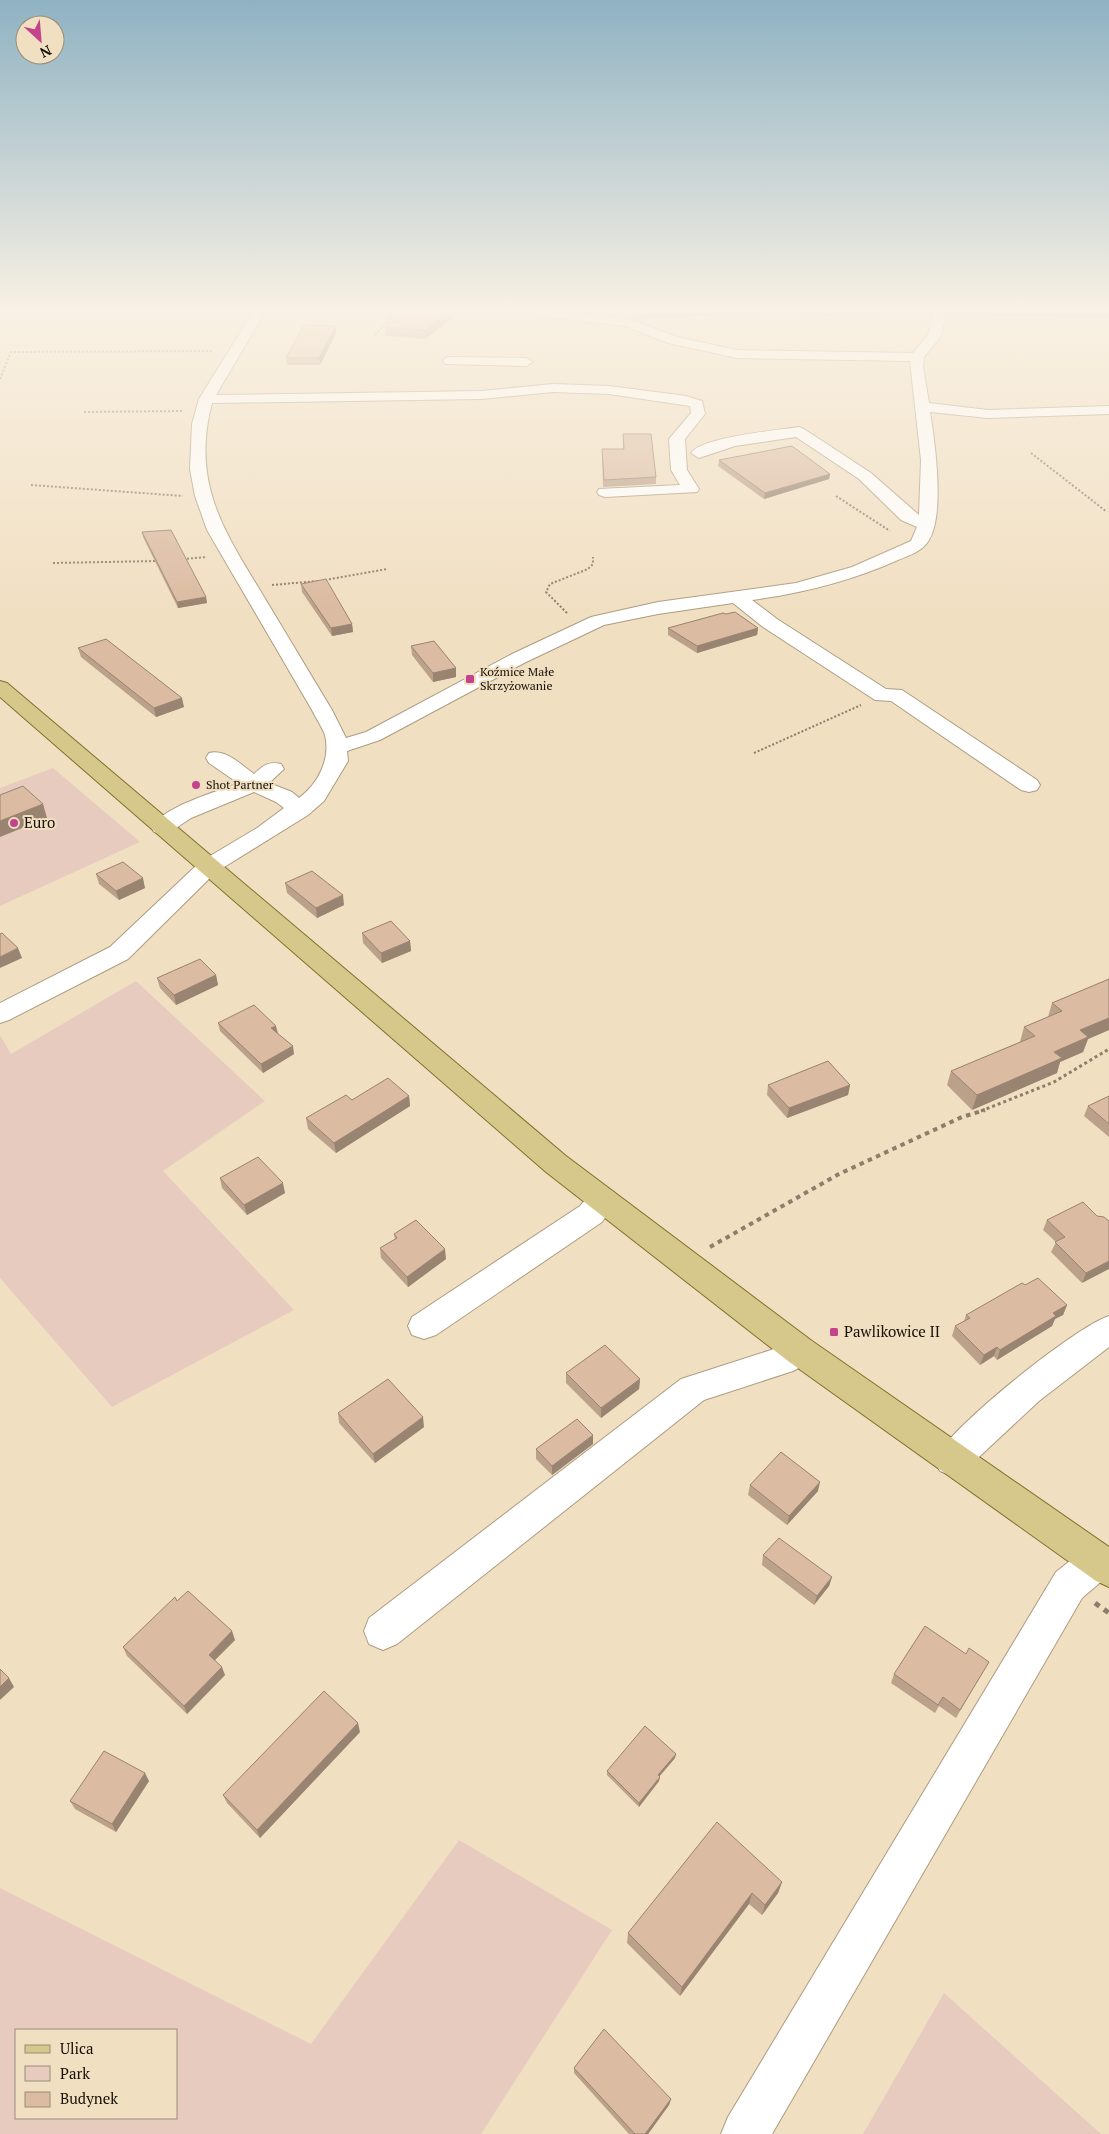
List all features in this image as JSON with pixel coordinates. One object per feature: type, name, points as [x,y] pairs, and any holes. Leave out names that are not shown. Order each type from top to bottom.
[{"type":"main road","points":[[0,687],[162,828],[556,1164],[800,1351],[1103,1565]]},
{"type":"street","points":[[0,1014],[119,953],[208,867],[300,810],[316,796],[337,761],[335,735],[322,710],[215,530],[203,496],[198,469],[203,412]]},
{"type":"street","points":[[605,492],[691,490],[679,470],[678,440],[698,414],[698,412]]},
{"type":"street","points":[[337,747],[374,736],[582,627],[637,612],[825,581],[881,562],[917,545],[922,540],[930,497],[930,462],[923,412]]},
{"type":"street","points":[[965,412],[988,414],[1061,412]]},
{"type":"street","points":[[699,453],[744,442],[799,432],[866,476],[907,516],[925,525]]},
{"type":"street","points":[[737,597],[770,623],[882,696],[895,694],[1029,785]]},
{"type":"street","points":[[217,758],[254,784],[284,797],[300,810]]},
{"type":"street","points":[[162,828],[183,813],[254,784],[273,769]]},
{"type":"street","points":[[424,1326],[591,1214],[603,1200]]},
{"type":"street","points":[[952,1460],[996,1416],[1050,1371],[1109,1329]]},
{"type":"street","points":[[383,1631],[693,1389],[782,1361],[800,1351]]},
{"type":"street","points":[[744,2134],[1069,1585],[1103,1565]]},
{"type":"path","points":[[84,412],[91,412]]},
{"type":"path","points":[[1031,453],[1107,512]]},
{"type":"path","points":[[31,485],[203,496]]},
{"type":"path","points":[[836,496],[902,539],[917,545]]},
{"type":"path","points":[[178,560],[230,556]]},
{"type":"path","points":[[582,627],[546,592],[550,584],[588,569],[593,564],[593,557]]},
{"type":"path","points":[[53,563],[160,561]]},
{"type":"path","points":[[249,587],[320,581],[386,569]]},
{"type":"path","points":[[754,753],[882,696]]},
{"type":"path","points":[[683,1262],[839,1174],[962,1117],[999,1106],[1054,1082],[1109,1049]]},
{"type":"green space","points":[[53,768],[140,842],[0,906],[0,788]]},
{"type":"green space","points":[[136,981],[265,1101],[163,1171],[294,1310],[112,1407],[0,1278],[0,1035],[11,1054]]},
{"type":"green space","points":[[459,1840],[612,1930],[481,2134],[0,2134],[0,1888],[311,2044]]},
{"type":"green space","points":[[944,1993],[1101,2134],[863,2134]]},
{"type":"building","points":[[623,434],[651,434],[656,477],[604,480],[602,449],[624,449]]},
{"type":"building","points":[[792,446],[830,474],[765,493],[719,460]]},
{"type":"building","points":[[171,530],[206,597],[177,602],[142,532]]},
{"type":"building","points":[[326,579],[352,624],[331,628],[301,584]]},
{"type":"building","points":[[735,612],[758,628],[697,646],[668,628],[723,613]]},
{"type":"building","points":[[106,639],[182,698],[154,708],[78,648]]},
{"type":"building","points":[[434,641],[456,668],[433,673],[411,646]]},
{"type":"building","points":[[23,786],[43,804],[0,821],[0,795]]},
{"type":"building","points":[[123,862],[143,878],[116,891],[96,874]]},
{"type":"building","points":[[312,871],[343,895],[316,908],[285,883]]},
{"type":"building","points":[[391,921],[410,941],[381,953],[362,933]]},
{"type":"building","points":[[2,933],[18,948],[0,957],[0,934]]},
{"type":"building","points":[[200,959],[216,975],[174,995],[157,978]]},
{"type":"building","points":[[1109,979],[1109,1018],[1080,1030],[1088,1037],[1054,1052],[1062,1058],[977,1095],[951,1071],[1035,1036],[1024,1027],[1062,1011],[1052,1003]]},
{"type":"building","points":[[254,1005],[276,1026],[271,1028],[293,1046],[261,1064],[218,1023]]},
{"type":"building","points":[[828,1061],[850,1085],[789,1108],[768,1085]]},
{"type":"building","points":[[388,1078],[409,1096],[334,1143],[306,1118],[346,1095],[352,1100]]},
{"type":"building","points":[[1109,1096],[1109,1124],[1088,1106]]},
{"type":"building","points":[[258,1157],[283,1183],[244,1205],[220,1178]]},
{"type":"building","points":[[1083,1202],[1097,1216],[1104,1217],[1109,1221],[1109,1261],[1086,1273],[1055,1242],[1065,1237],[1047,1220]]},
{"type":"building","points":[[416,1220],[445,1249],[407,1277],[380,1248],[397,1238],[394,1234]]},
{"type":"building","points":[[1038,1278],[1067,1305],[1053,1313],[1056,1316],[1000,1350],[997,1347],[984,1355],[955,1326],[970,1318],[966,1315],[1022,1283],[1025,1285]]},
{"type":"building","points":[[605,1345],[640,1379],[601,1408],[566,1373]]},
{"type":"building","points":[[388,1379],[423,1417],[373,1454],[338,1413]]},
{"type":"building","points":[[577,1419],[593,1435],[552,1466],[536,1449]]},
{"type":"building","points":[[781,1452],[820,1482],[789,1516],[750,1485]]},
{"type":"building","points":[[779,1538],[832,1577],[817,1596],[763,1555]]},
{"type":"building","points":[[188,1591],[232,1631],[209,1655],[222,1667],[184,1706],[123,1647],[175,1597],[177,1601]]},
{"type":"building","points":[[925,1626],[966,1654],[969,1648],[989,1662],[960,1710],[943,1697],[938,1705],[894,1674]]},
{"type":"building","points":[[0,1669],[9,1678],[0,1687]]},
{"type":"building","points":[[324,1691],[358,1723],[257,1830],[223,1795]]},
{"type":"building","points":[[645,1726],[676,1754],[658,1775],[660,1777],[639,1803],[607,1771]]},
{"type":"building","points":[[104,1751],[145,1773],[112,1824],[70,1801]]},
{"type":"building","points":[[717,1822],[782,1882],[765,1905],[752,1893],[682,1987],[628,1933]]},
{"type":"building","points":[[604,2029],[671,2099],[645,2134],[635,2134],[574,2068]]},
{"type":"place","name":"Koźmice Małe Skrzyżowanie","points":[[470,679]]},
{"type":"place","name":"Shot Partner","points":[[196,785]]},
{"type":"place","name":"Euro","points":[[14,823]]},
{"type":"place","name":"Pawlikowice II","points":[[834,1332]]}]
